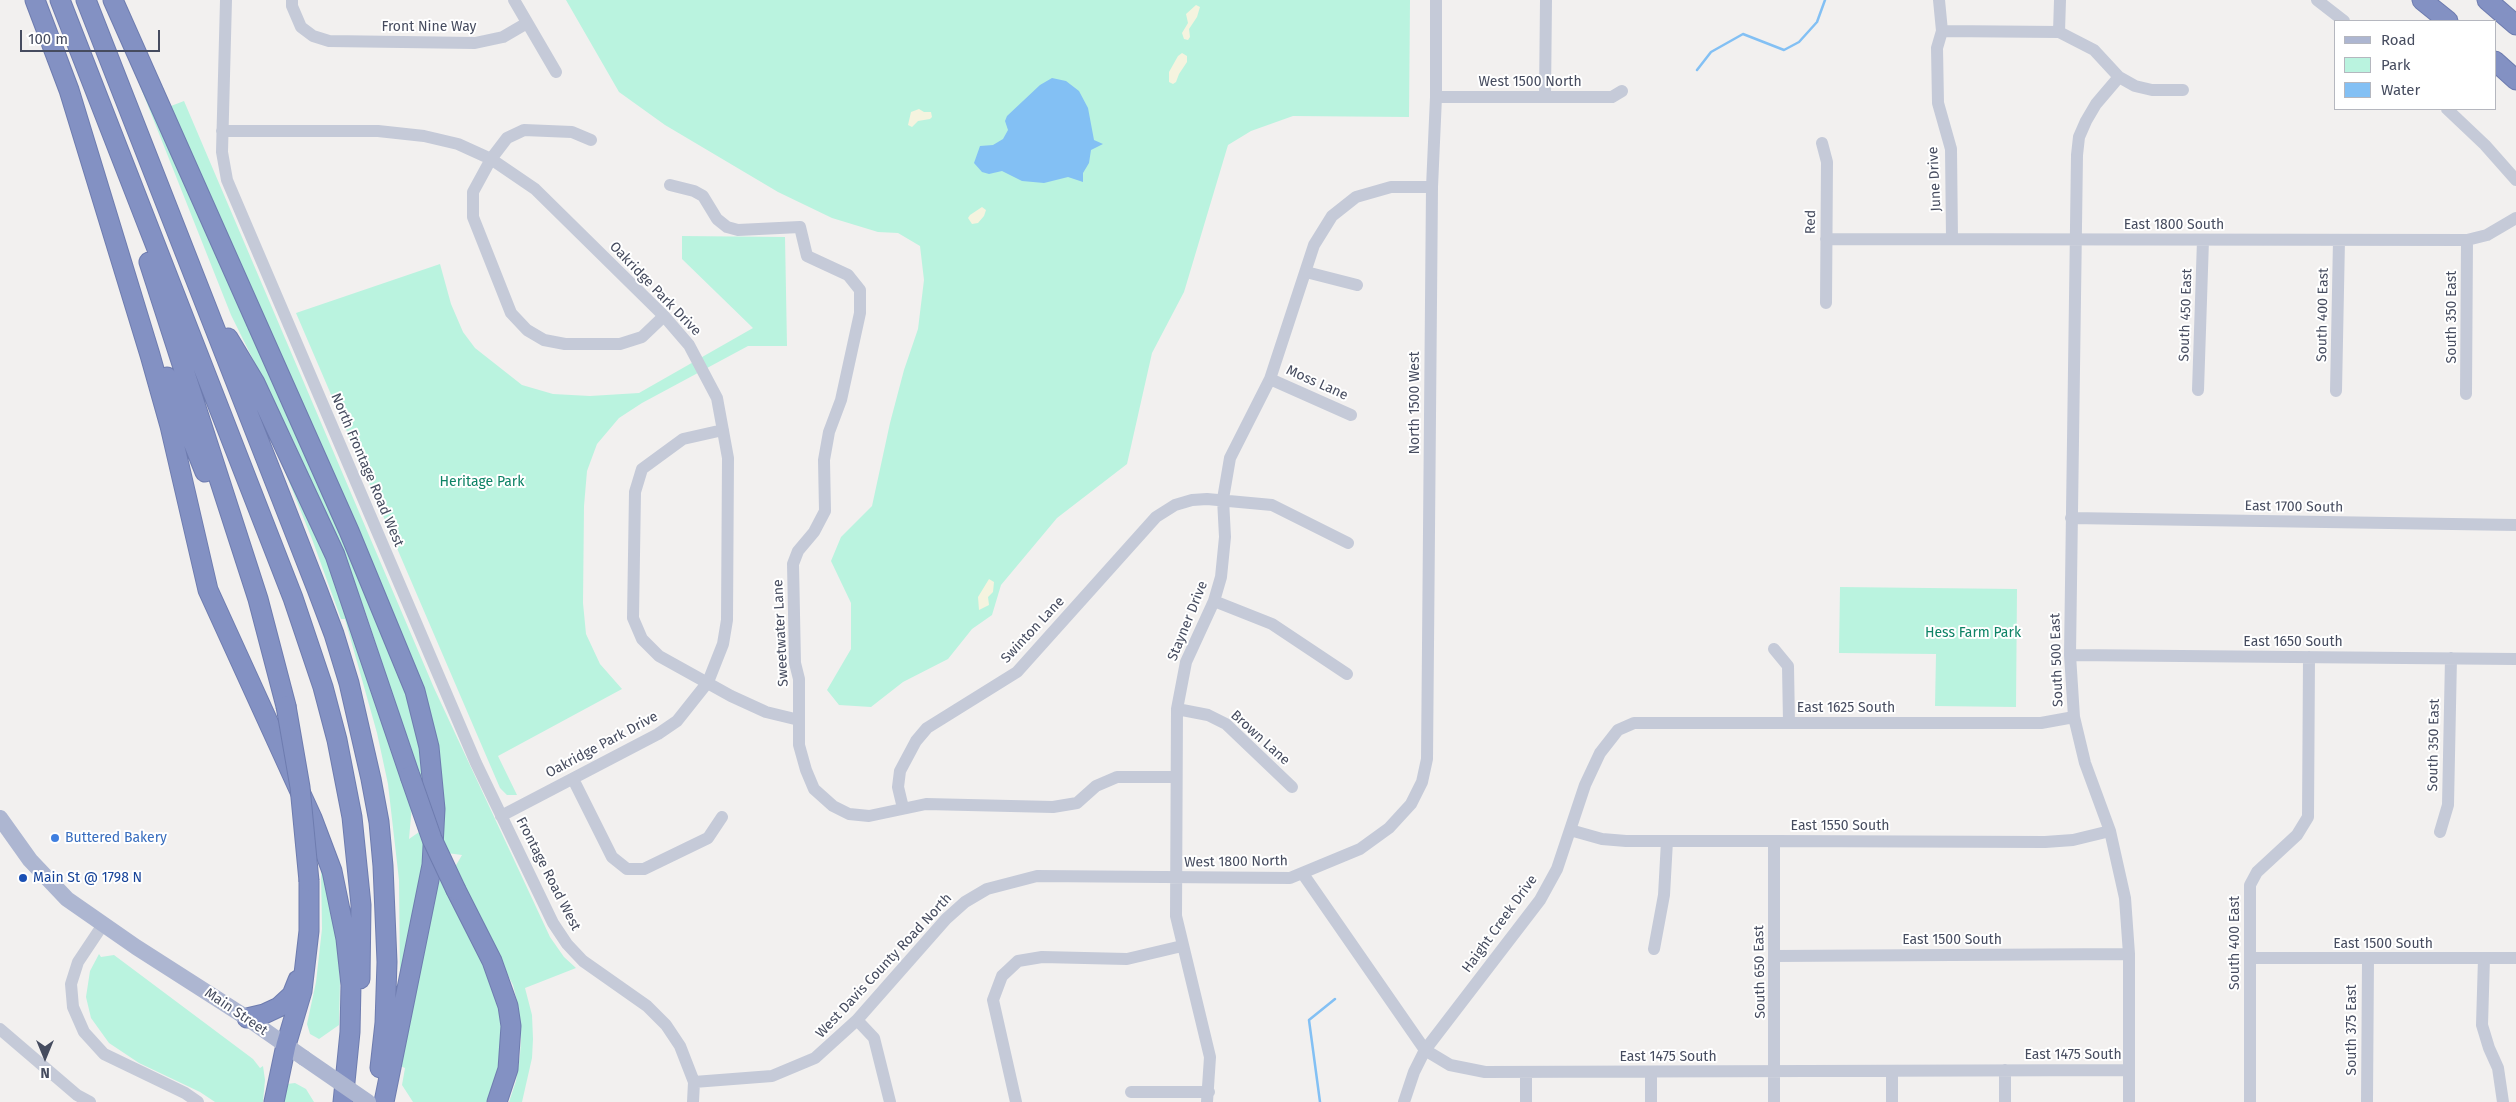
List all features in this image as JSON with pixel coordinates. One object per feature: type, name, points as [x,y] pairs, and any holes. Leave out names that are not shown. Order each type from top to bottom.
[{"type":"highway","points":[[35,0],[69,90],[170,426],[208,590],[312,818],[332,872],[345,932],[351,986],[350,1032],[344,1102]]},
{"type":"highway","points":[[60,0],[309,641],[337,740],[352,818],[361,913],[359,1007],[350,1102]]},
{"type":"highway","points":[[86,0],[334,634],[362,733],[379,822],[386,917],[385,1024],[376,1102]]},
{"type":"highway","points":[[113,0],[357,549],[415,691],[429,747],[435,809],[432,865],[384,1102]]},
{"type":"highway","points":[[2422,0],[2447,20]]},
{"type":"highway","points":[[2488,0],[2516,25]]},
{"type":"highway","points":[[2492,0],[2516,18]]},
{"type":"highway","points":[[2496,62],[2516,80]]},
{"type":"highway","points":[[127,173],[142,239],[255,589],[286,706],[300,787],[309,881],[309,930],[302,991],[286,1045],[274,1102]]},
{"type":"highway","points":[[201,293],[255,383],[335,555],[432,839],[492,961],[508,1006],[510,1046],[508,1069],[499,1100]]},
{"type":"highway","points":[[133,300],[151,336],[262,616]]},
{"type":"highway","points":[[248,1018],[264,1014],[279,1007],[292,995],[305,963]]},
{"type":"main road","name":"Main Street","points":[[0,818],[30,860],[54,887],[77,906],[136,947],[248,1018],[368,1102]]},
{"type":"street","name":"North Frontage Road West","points":[[226,0],[222,152],[227,180],[476,763],[501,816]]},
{"type":"street","name":"Front Nine Way","points":[[292,0],[292,6],[301,27],[313,36],[329,41],[475,43],[503,37],[527,23]]},
{"type":"street","points":[[514,0],[556,72]]},
{"type":"street","name":"North 1500 West","points":[[1411,804],[1422,782],[1427,759],[1432,187],[1436,98],[1436,0]]},
{"type":"street","points":[[1545,98],[1546,0]]},
{"type":"street","name":"June Drive","points":[[1940,0],[1942,31],[1937,48],[1938,103],[1951,149],[1952,239]]},
{"type":"street","points":[[2060,0],[2060,32]]},
{"type":"street","points":[[2318,0],[2343,20]]},
{"type":"street","points":[[1942,31],[2060,32],[2094,50],[2119,77],[2135,86],[2152,90],[2183,90]]},
{"type":"street","name":"South 500 East","points":[[2119,77],[2096,104],[2079,137],[2070,655],[2074,717],[2085,763],[2110,831],[2125,898],[2129,954],[2129,1102]]},
{"type":"street","name":"West 1500 North","points":[[1436,98],[1612,97],[1622,91]]},
{"type":"street","points":[[2448,110],[2485,145],[2516,180]]},
{"type":"street","points":[[591,140],[572,132],[524,130],[507,138],[491,159],[473,192],[473,217],[511,313],[527,330],[544,340],[565,344],[620,344],[642,337],[664,316]]},
{"type":"street","name":"Oakridge Park Drive","points":[[222,131],[378,131],[458,144],[491,159],[536,189],[664,316],[689,345],[706,372],[717,398],[728,458],[727,620],[723,644],[708,682],[677,721],[501,816]]},
{"type":"street","name":"Red","points":[[1822,143],[1827,162],[1826,303]]},
{"type":"street","name":"Sweetwater Lane","points":[[670,185],[703,196],[717,219],[727,228],[738,230],[800,227],[807,256],[848,274],[860,290],[860,313],[841,400],[829,432],[824,460],[825,511],[814,532],[798,551],[794,564],[795,663],[799,679],[799,745],[806,770],[814,788],[822,798],[849,814],[882,815],[926,804],[1053,807],[1077,803],[1096,786],[1117,777],[1176,778]]},
{"type":"street","name":"Stayner Drive","points":[[1208,1097],[1210,1057],[1176,916],[1176,709],[1186,662],[1214,601],[1224,554],[1225,520],[1222,499],[1230,458],[1270,379],[1314,245],[1332,216],[1356,197],[1392,187],[1432,187]]},
{"type":"street","name":"East 1800 South","points":[[1826,240],[2467,240],[2487,235],[2516,218]]},
{"type":"street","name":"South 450 East","points":[[2198,390],[2203,240]]},
{"type":"street","name":"South 400 East","points":[[2336,391],[2339,240]]},
{"type":"street","name":"South 350 East","points":[[2466,394],[2467,240]]},
{"type":"street","points":[[1306,272],[1356,285]]},
{"type":"street","name":"Moss Lane","points":[[1270,379],[1351,415]]},
{"type":"street","points":[[723,430],[683,439],[642,469],[635,492],[633,618],[642,638],[660,656],[726,694],[753,706],[799,720]]},
{"type":"street","name":"Swinton Lane","points":[[904,808],[898,787],[900,771],[916,741],[927,728],[1018,672],[1156,517],[1176,505],[1192,500],[1222,499],[1272,505],[1348,543]]},
{"type":"street","name":"East 1700 South","points":[[2071,518],[2516,525]]},
{"type":"street","points":[[1214,601],[1272,624],[1347,674]]},
{"type":"street","points":[[1774,649],[1788,666],[1789,723]]},
{"type":"street","name":"East 1650 South","points":[[2070,655],[2516,658]]},
{"type":"street","name":"South 400 East","points":[[2250,1102],[2250,885],[2256,872],[2296,835],[2308,817],[2308,657]]},
{"type":"street","name":"South 350 East","points":[[2440,832],[2448,804],[2451,658]]},
{"type":"street","name":"Brown Lane","points":[[1176,709],[1201,713],[1226,724],[1292,787]]},
{"type":"street","name":"East 1625 South","points":[[1618,730],[1634,723],[2041,723],[2074,717]]},
{"type":"street","name":"Haight Creek Drive","points":[[1404,1102],[1414,1072],[1425,1050],[1540,900],[1557,868],[1585,785],[1600,753],[1618,730]]},
{"type":"street","points":[[572,778],[612,857],[627,868],[644,869],[708,838],[722,817]]},
{"type":"street","name":"West 1800 North","points":[[1038,876],[1290,878],[1360,849],[1389,828],[1411,804]]},
{"type":"street","name":"Frontage Road West","points":[[501,816],[553,923],[566,944],[583,961],[647,1006],[666,1025],[680,1046],[694,1082],[694,1102]]},
{"type":"street","name":"East 1550 South","points":[[1570,830],[1602,839],[1668,841],[2045,842],[2073,840],[2110,831]]},
{"type":"street","points":[[1654,949],[1664,895],[1668,841]]},
{"type":"street","name":"South 650 East","points":[[1774,841],[1776,1071],[1774,1102]]},
{"type":"street","name":"East 1475 South","points":[[1302,874],[1425,1050],[1450,1065],[1486,1072],[2129,1070]]},
{"type":"street","name":"West Davis County Road North","points":[[694,1082],[772,1076],[815,1058],[856,1020],[946,919],[965,902],[986,889],[1038,876]]},
{"type":"street","points":[[104,923],[78,962],[71,984],[73,1007],[84,1032],[104,1054],[185,1093],[198,1102]]},
{"type":"street","points":[[1016,1102],[993,1000],[1002,976],[1018,961],[1042,957],[1126,958],[1182,946]]},
{"type":"street","name":"East 1500 South","points":[[1775,956],[2129,954]]},
{"type":"street","name":"East 1500 South","points":[[2250,958],[2516,958]]},
{"type":"street","points":[[2484,958],[2482,1026],[2498,1068],[2503,1102]]},
{"type":"street","name":"South 375 East","points":[[2367,1102],[2368,959]]},
{"type":"street","points":[[856,1020],[874,1038],[890,1102]]},
{"type":"street","points":[[0,1029],[76,1099],[90,1102]]},
{"type":"street","points":[[2005,1070],[2005,1102]]},
{"type":"street","points":[[1892,1071],[1892,1102]]},
{"type":"street","points":[[1526,1072],[1526,1102]]},
{"type":"street","points":[[1651,1072],[1651,1102]]},
{"type":"street","points":[[1131,1092],[1208,1097]]},
{"type":"green space","points":[[566,0],[1410,0],[1409,117],[1293,116],[1251,131],[1228,145],[1184,292],[1152,353],[1127,464],[1057,518],[1001,585],[992,615],[972,629],[948,659],[903,682],[871,707],[839,705],[827,690],[851,649],[851,603],[831,561],[841,537],[872,506],[890,423],[904,370],[918,329],[924,280],[920,246],[898,233],[878,232],[832,218],[778,192],[665,125],[619,92]]},
{"type":"green space","points":[[125,48],[312,463],[408,691],[423,761],[426,796],[366,614],[337,539],[293,440],[231,315]]},
{"type":"green space","points":[[184,101],[434,688],[550,937],[564,957],[576,968],[525,988],[532,1015],[533,1039],[532,1058],[522,1102],[509,1102],[516,1081],[520,1055],[521,1039],[517,1001],[513,985],[465,892],[455,867],[462,855],[447,853],[442,838],[421,685],[379,581],[187,147],[171,106]]},
{"type":"green space","name":"Heritage Park","points":[[682,236],[785,237],[787,346],[748,346],[642,403],[619,418],[597,444],[587,471],[584,506],[583,603],[586,634],[600,664],[622,689],[498,756],[517,795],[507,795],[500,788],[296,313],[440,264],[451,304],[463,332],[475,348],[522,385],[553,394],[590,396],[639,393],[753,328],[682,259]]},
{"type":"green space","points":[[269,432],[330,555],[412,805],[409,839],[422,830],[427,843],[400,980],[399,880],[388,784],[377,733],[345,619],[341,619],[312,539]]},
{"type":"green space","name":"Hess Farm Park","points":[[1840,587],[2017,589],[2016,707],[1935,706],[1936,654],[1839,653]]},
{"type":"green space","points":[[321,870],[323,870],[336,932],[340,981],[339,1025],[319,1039],[310,1034],[307,1024],[316,982],[322,929]]},
{"type":"green space","points":[[442,880],[485,961],[502,1012],[501,1066],[490,1102],[413,1102],[402,1085],[405,1068],[400,1066],[438,881]]},
{"type":"green space","points":[[99,954],[101,957],[114,955],[253,1059],[260,1068],[263,1066],[265,1080],[263,1102],[215,1102],[200,1092],[139,1063],[109,1043],[91,1018],[86,997],[90,971]]},
{"type":"green space","points":[[295,1083],[306,1089],[314,1102],[283,1102],[287,1084]]},
{"type":"sand","points":[[1196,5],[1200,7],[1197,17],[1189,29],[1190,37],[1188,40],[1184,39],[1182,33],[1188,23],[1186,14]]},
{"type":"sand","points":[[1182,53],[1187,56],[1187,62],[1173,84],[1169,82],[1169,72],[1178,56]]},
{"type":"sand","points":[[919,109],[924,112],[931,112],[932,117],[918,121],[912,127],[908,125],[911,112]]},
{"type":"sand","points":[[982,207],[986,210],[984,216],[978,223],[972,224],[968,218]]},
{"type":"sand","points":[[989,579],[994,582],[993,592],[988,597],[989,605],[979,610],[978,597]]},
{"type":"water","points":[[1052,78],[1066,81],[1079,91],[1088,108],[1094,140],[1103,144],[1091,150],[1089,163],[1083,173],[1083,182],[1068,177],[1044,183],[1022,181],[1002,171],[989,174],[982,172],[974,163],[980,146],[993,145],[1003,139],[1008,130],[1005,121],[1007,116],[1040,85]]},
{"type":"waterway","points":[[1697,70],[1711,52],[1743,34],[1784,50],[1799,42],[1817,22],[1825,0]]},
{"type":"waterway","points":[[1320,1102],[1309,1020],[1335,999]]},
{"type":"place","name":"Buttered Bakery","points":[[55,838]]},
{"type":"place","name":"Main St @ 1798 N","points":[[23,878]]}]
